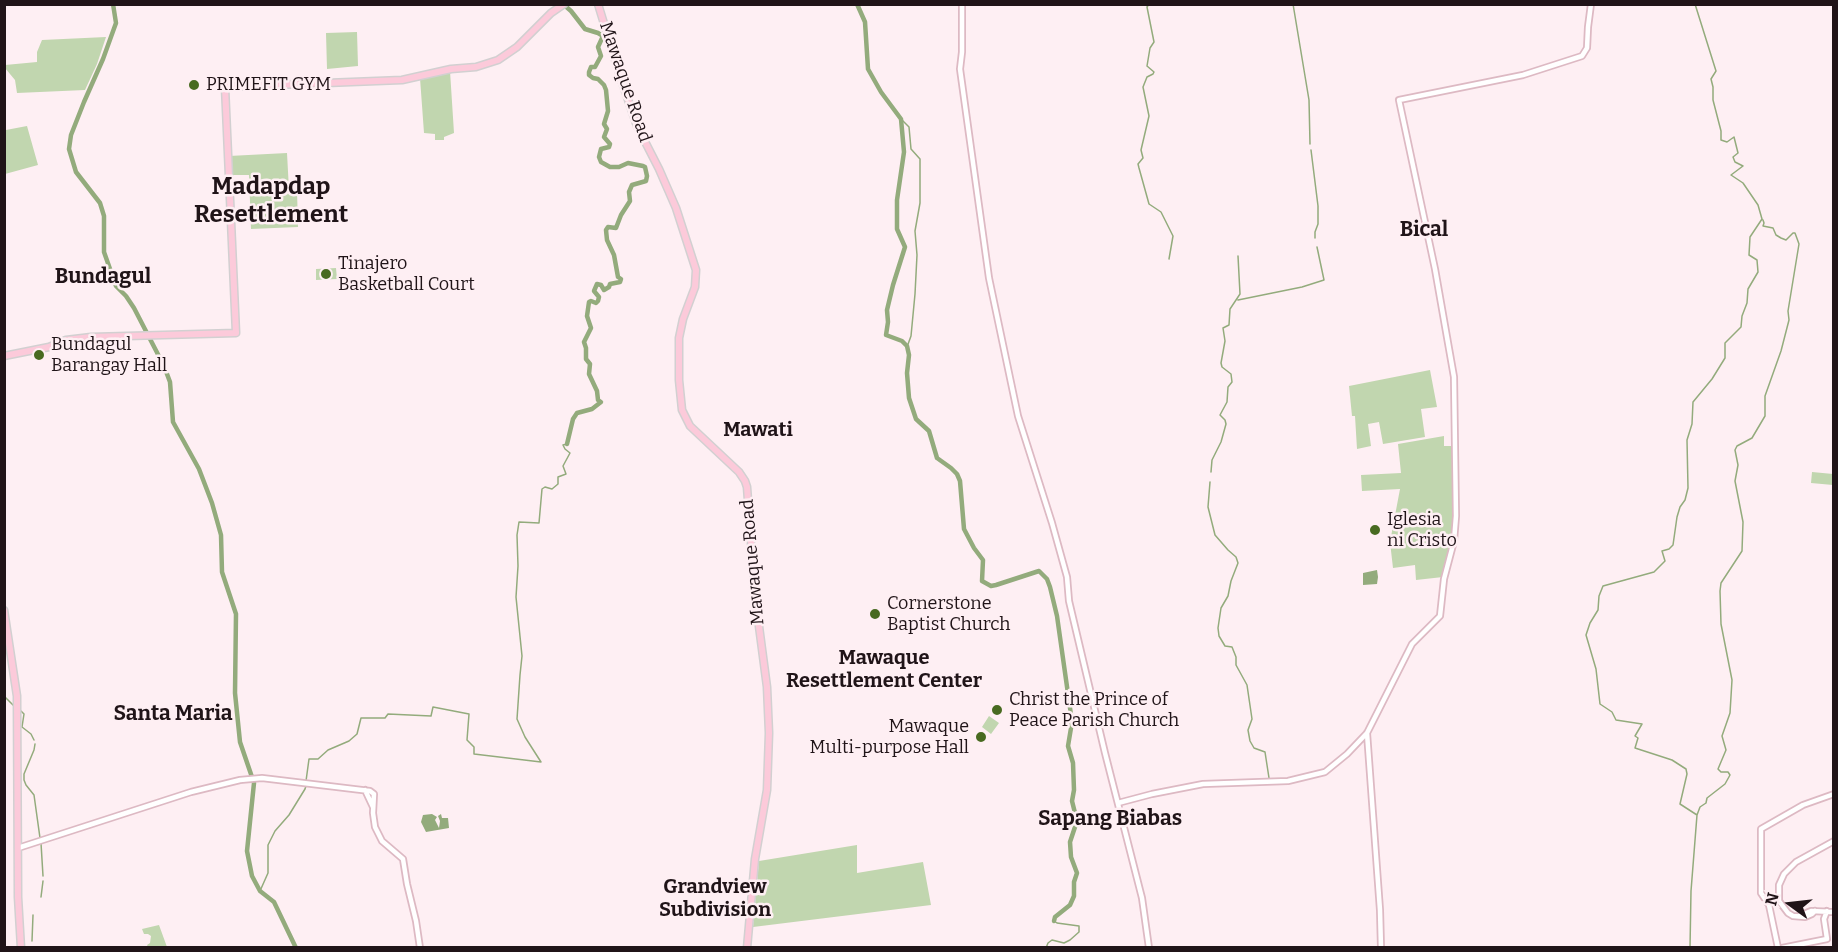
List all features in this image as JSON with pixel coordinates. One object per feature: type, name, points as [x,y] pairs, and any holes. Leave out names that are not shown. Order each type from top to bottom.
[{"type":"main road","name":"Mawaque Road","points":[[598,4],[637,126],[676,208],[696,270],[695,288],[683,319],[679,338],[682,410],[690,426],[739,472],[747,487],[755,596],[767,687],[769,734],[767,790],[755,859],[747,948]]},
{"type":"main road","points":[[4,356],[50,347],[78,338],[236,333],[225,87],[402,80],[451,69],[476,67],[498,60],[517,47],[551,13],[563,5]]},
{"type":"main road","points":[[4,610],[17,696],[18,897],[21,948]]},
{"type":"street","points":[[962,4],[960,69],[989,278],[1018,416],[1067,577],[1069,602],[1142,898],[1149,948]]},
{"type":"street","points":[[1118,803],[1203,784],[1288,781],[1325,772],[1367,733],[1412,644],[1440,616],[1444,579],[1454,541],[1456,516],[1454,377],[1435,269],[1399,100],[1525,74],[1582,56],[1587,48],[1592,4]]},
{"type":"street","points":[[1367,733],[1381,948]]},
{"type":"street","points":[[18,848],[191,792],[250,779],[306,782],[370,790],[374,794],[373,823],[382,841],[403,859],[420,948]]},
{"type":"street","points":[[1827,911],[1824,921],[1827,939],[1780,948],[1769,905],[1761,893],[1761,829],[1803,805],[1833,794]]},
{"type":"street","points":[[1833,841],[1796,862],[1786,871],[1781,879],[1779,896],[1782,906],[1793,916],[1809,916],[1815,911],[1833,912]]},
{"type":"shaded area","points":[[357,32],[358,66],[327,69],[326,33]]},
{"type":"shaded area","points":[[106,37],[85,90],[17,93],[15,80],[5,68],[5,65],[37,62],[37,52],[42,40]]},
{"type":"shaded area","points":[[450,71],[454,133],[444,137],[444,140],[435,140],[435,134],[424,133],[420,78]]},
{"type":"shaded area","points":[[5,125],[6,130],[27,126],[38,165],[5,174]]},
{"type":"shaded area","points":[[287,153],[289,190],[297,190],[298,227],[251,229],[249,175],[229,175],[229,156]]},
{"type":"shaded area","name":"Tinajero Basketball Court","points":[[336,268],[337,279],[316,280],[316,269]]},
{"type":"shaded area","points":[[1430,370],[1437,407],[1421,409],[1425,437],[1383,444],[1379,422],[1368,424],[1371,446],[1357,449],[1355,416],[1352,416],[1349,386]]},
{"type":"shaded area","points":[[1444,436],[1444,446],[1454,446],[1454,536],[1443,577],[1416,580],[1415,565],[1393,568],[1390,542],[1400,489],[1362,491],[1361,475],[1401,473],[1398,444]]},
{"type":"shaded area","points":[[1812,472],[1833,474],[1833,485],[1811,483]]},
{"type":"shaded area","points":[[1377,570],[1377,584],[1363,585],[1363,573]]},
{"type":"shaded area","points":[[989,716],[999,723],[991,734],[982,727]]},
{"type":"shaded area","points":[[432,814],[437,817],[435,820],[439,828],[438,816],[441,814],[442,818],[448,818],[449,828],[426,832],[421,822],[423,815]]},
{"type":"shaded area","points":[[857,845],[857,873],[923,862],[931,905],[753,927],[759,861]]},
{"type":"shaded area","points":[[159,925],[167,947],[148,947],[151,936],[144,934],[142,929]]},
{"type":"waterway","points":[[113,4],[116,23],[71,135],[69,149],[76,172],[100,203],[104,216],[104,252],[116,286],[134,308],[164,366],[170,382],[173,422],[199,469],[212,503],[221,535],[222,572],[236,614],[235,693],[240,742],[254,783],[247,851],[252,876],[260,891],[274,902],[296,948]]},
{"type":"waterway","points":[[563,4],[585,29],[603,36],[598,47],[601,56],[589,72],[589,75],[598,79],[606,90],[608,111],[604,124],[607,129],[604,137],[610,144],[609,147],[601,149],[599,157],[601,162],[610,167],[619,167],[628,163],[643,166],[647,176],[646,181],[632,185],[629,192],[630,201],[616,228],[608,227],[606,230],[618,277],[621,279],[620,282],[610,284],[604,290],[601,285],[597,284],[594,291],[599,297],[596,303],[589,302],[587,316],[591,328],[584,342],[586,359],[590,364],[589,374],[597,391],[598,400],[601,402],[592,409],[577,413],[573,419],[567,444]]},
{"type":"waterway","points":[[857,4],[865,22],[868,69],[881,92],[901,119],[904,152],[897,200],[897,229],[905,247],[887,310],[886,335],[902,341],[907,346],[909,398],[916,419],[929,431],[937,458],[951,468],[960,481],[964,529],[983,560],[982,581],[991,586],[1039,571],[1047,579],[1057,616],[1072,722],[1068,746],[1073,763],[1072,801],[1077,821],[1070,842],[1071,857],[1077,873],[1074,882],[1074,896],[1070,905],[1055,917],[1054,921]]},
{"type":"waterway","points":[[1149,4],[1147,7],[1154,42],[1150,48],[1147,66],[1154,72],[1147,77],[1143,87],[1149,116],[1141,150],[1143,158],[1138,164],[1149,204],[1161,212],[1173,236],[1169,259]]},
{"type":"waterway","points":[[1293,4],[1309,100],[1310,144]]},
{"type":"waterway","points":[[1695,4],[1716,71],[1711,79],[1721,140],[1727,142],[1734,137],[1738,153],[1733,157],[1735,162],[1743,166],[1731,175],[1743,183],[1758,205],[1762,219],[1750,237],[1749,255],[1757,260],[1758,272],[1748,289],[1741,327],[1725,343],[1725,358],[1712,379],[1693,402],[1692,424],[1687,440],[1688,488],[1677,517],[1673,545],[1662,551],[1665,561],[1654,572],[1603,586],[1599,596],[1598,610],[1586,635],[1596,669],[1600,704],[1612,712],[1616,720],[1642,724],[1635,736],[1638,738],[1635,748],[1672,760],[1686,769],[1687,774],[1680,804],[1697,815]]},
{"type":"waterway","points":[[901,119],[909,127],[911,149],[920,159],[920,203],[915,231],[917,255],[915,294],[911,336],[907,347]]},
{"type":"waterway","points":[[1311,150],[1318,206],[1315,238]]},
{"type":"waterway","points":[[1690,948],[1691,891],[1697,815],[1707,798],[1725,784],[1730,775],[1718,769],[1726,750],[1722,736],[1730,713],[1732,680],[1721,624],[1720,591],[1721,583],[1742,551],[1743,522],[1735,481],[1738,465],[1735,450],[1737,446],[1752,438],[1765,416],[1765,396],[1789,320],[1788,311],[1799,244],[1795,233],[1786,240],[1781,238],[1776,235],[1773,228],[1763,226],[1763,220]]},
{"type":"waterway","points":[[1238,300],[1302,287],[1324,280],[1317,247]]},
{"type":"waterway","points":[[1211,472],[1212,460],[1221,442],[1226,424],[1220,415],[1227,402],[1228,387],[1232,382],[1231,374],[1222,367],[1221,363],[1225,341],[1223,328],[1229,325],[1230,309],[1240,294],[1238,256]]},
{"type":"waterway","points":[[306,781],[309,759],[318,759],[328,750],[349,741],[357,734],[361,718],[385,718],[388,714],[431,716],[433,707],[469,714],[467,740],[474,747],[474,754],[541,762],[517,719],[522,656],[516,597],[517,535],[519,522],[539,523],[542,489],[545,487],[552,489],[558,484],[558,477],[566,474],[563,466],[570,453],[563,445],[567,444]]},
{"type":"waterway","points":[[1210,482],[1208,507],[1215,535],[1236,557],[1238,563],[1228,596],[1221,608],[1219,636],[1225,646],[1232,647],[1236,665],[1247,685],[1252,719],[1248,730],[1250,741],[1254,748],[1265,752],[1269,778]]},
{"type":"waterway","points":[[4,696],[14,706]]},
{"type":"waterway","points":[[21,711],[24,714],[22,727],[31,734],[34,740]]},
{"type":"waterway","points":[[35,744],[24,780],[34,795],[40,838]]},
{"type":"waterway","points":[[260,891],[268,873],[268,845],[306,786]]},
{"type":"waterway","points":[[41,843],[43,876]]},
{"type":"waterway","points":[[41,897],[43,881]]},
{"type":"waterway","points":[[32,941],[33,915]]},
{"type":"waterway","points":[[1046,948],[1052,940],[1064,943],[1079,932],[1079,926],[1054,921]]},
{"type":"place","name":"PRIMEFIT GYM","points":[[194,85]]},
{"type":"place","name":"Tinajero Basketball Court","points":[[326,274]]},
{"type":"place","name":"Bundagul Barangay Hall","points":[[39,355]]},
{"type":"place","name":"Iglesia ni Cristo","points":[[1375,530]]},
{"type":"place","name":"Cornerstone Baptist Church","points":[[875,614]]},
{"type":"place","name":"Christ the Prince of Peace Parish Church","points":[[997,710]]},
{"type":"place","name":"Mawaque Multi-purpose Hall","points":[[981,737]]},
{"type":"district","name":"Madapdap Resettlement","points":[[271,201]]},
{"type":"district","name":"Bical","points":[[1424,230]]},
{"type":"district","name":"Bundagul","points":[[103,277]]},
{"type":"district","name":"Mawati","points":[[758,430]]},
{"type":"district","name":"Mawaque Resettlement Center","points":[[884,670]]},
{"type":"district","name":"Santa Maria","points":[[173,714]]},
{"type":"district","name":"Sapang Biabas","points":[[1110,819]]},
{"type":"district","name":"Grandview Subdivision","points":[[715,898]]}]
